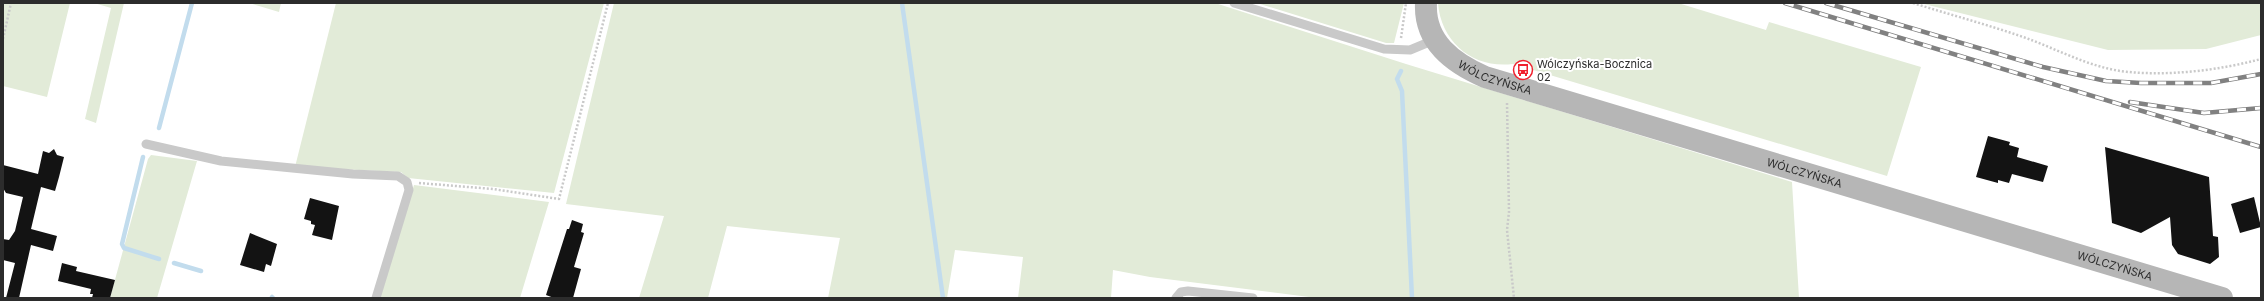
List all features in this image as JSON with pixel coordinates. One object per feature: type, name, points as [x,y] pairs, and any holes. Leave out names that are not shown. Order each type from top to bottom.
[{"type":"street","name":"WÓLCZYŃSKA","points":[[1426,3],[1425,12],[1430,30],[1434,40],[1446,54],[1463,68],[1503,83],[2222,298]]},
{"type":"lane","points":[[1234,3],[1384,49],[1410,50],[1434,40]]},
{"type":"lane","points":[[146,144],[228,162],[353,174],[398,176],[407,182],[409,190],[376,298]]},
{"type":"lane","points":[[1176,298],[1181,292],[1188,291],[1252,298]]},
{"type":"path","points":[[3,39],[11,3]]},
{"type":"path","points":[[407,182],[493,189],[559,199],[608,3]]},
{"type":"path","points":[[1397,50],[1402,32],[1406,3]]},
{"type":"path","points":[[1913,3],[2025,38],[2087,63],[2128,72],[2167,72],[2230,67],[2261,59]]},
{"type":"path","points":[[1503,83],[1507,95],[1509,212],[1507,230],[1514,298]]},
{"type":"green space","points":[[3,3],[70,3],[47,97],[3,86]]},
{"type":"green space","points":[[94,3],[124,3],[96,123],[85,119],[111,8]]},
{"type":"green space","points":[[249,3],[281,3],[279,12]]},
{"type":"green space","points":[[336,3],[604,3],[554,193],[408,178],[401,172],[295,167]]},
{"type":"green space","points":[[614,3],[1215,3],[1406,64],[1792,182],[1799,298],[1317,298],[1150,277],[1113,270],[1111,298],[1018,298],[1023,257],[955,250],[947,298],[828,298],[840,238],[727,226],[708,298],[639,298],[664,216],[566,204]]},
{"type":"green space","points":[[1257,3],[1404,3],[1394,43],[1386,43]]},
{"type":"green space","points":[[1438,3],[1678,3],[1766,30],[1769,22],[1921,67],[1887,176],[1513,64],[1485,62],[1462,50],[1453,41],[1440,17]]},
{"type":"green space","points":[[1920,3],[2261,3],[2261,35],[2206,49],[2108,50]]},
{"type":"green space","points":[[151,155],[197,161],[157,298],[110,298],[148,159]]},
{"type":"green space","points":[[414,185],[549,202],[520,298],[380,298]]},
{"type":"building","points":[[1988,136],[2010,142],[2009,145],[2019,148],[2017,157],[2048,166],[2043,182],[2012,174],[2009,183],[1998,180],[1998,183],[1976,177]]},
{"type":"building","points":[[2105,147],[2209,177],[2213,236],[2218,237],[2219,257],[2210,264],[2178,254],[2172,245],[2170,217],[2141,233],[2112,223]]},
{"type":"building","points":[[54,149],[57,155],[64,157],[55,191],[41,187],[31,229],[57,236],[53,251],[31,245],[19,298],[6,298],[15,263],[3,260],[3,239],[9,240],[15,231],[23,197],[6,193],[3,188],[3,165],[38,174],[43,151],[49,153]]},
{"type":"building","points":[[2254,197],[2261,227],[2240,233],[2231,204]]},
{"type":"building","points":[[310,198],[339,206],[332,240],[312,235],[315,225],[311,224],[311,221],[304,219]]},
{"type":"building","points":[[572,220],[583,224],[581,232],[584,233],[574,267],[581,269],[573,298],[554,298],[546,295],[567,229],[569,229]]},
{"type":"building","points":[[250,233],[277,244],[271,266],[266,264],[264,272],[240,265]]},
{"type":"building","points":[[62,263],[77,267],[76,271],[115,280],[110,298],[92,298],[93,294],[90,294],[91,289],[58,281]]},
{"type":"waterway","points":[[159,128],[192,3]]},
{"type":"waterway","points":[[902,3],[943,298]]},
{"type":"waterway","points":[[1401,71],[1397,79],[1402,91],[1412,298]]},
{"type":"waterway","points":[[143,157],[122,244],[124,248],[159,259]]},
{"type":"waterway","points":[[174,263],[201,271]]},
{"type":"railway","points":[[1785,3],[2261,147]]},
{"type":"railway","points":[[1826,3],[2043,67],[2106,81],[2141,83],[2211,83],[2261,74]]},
{"type":"railway","points":[[2130,102],[2204,113],[2261,108]]},
{"type":"place","name":"Wólczyńska-Bocznica 02","points":[[1523,70]]}]
